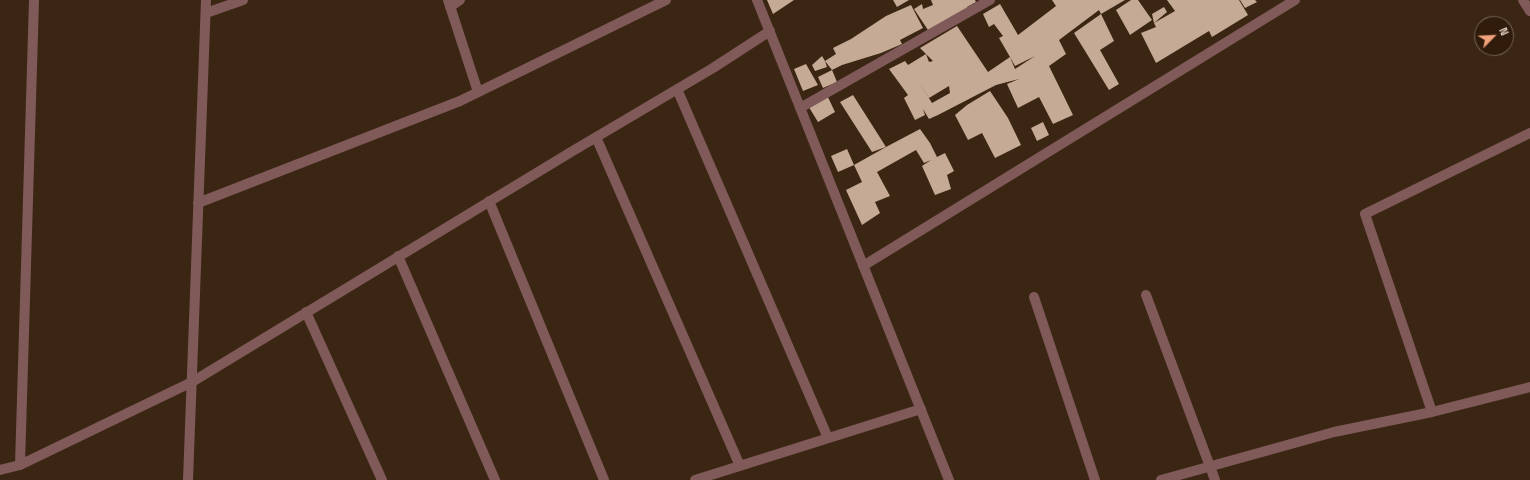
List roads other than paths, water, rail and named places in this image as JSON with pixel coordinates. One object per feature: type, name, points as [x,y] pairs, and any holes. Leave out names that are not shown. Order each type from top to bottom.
[{"type":"street","points":[[20,466],[34,0]]},
{"type":"street","points":[[188,480],[206,0]]},
{"type":"street","points":[[206,13],[243,0]]},
{"type":"street","points":[[460,0],[449,3],[478,92]]},
{"type":"street","points":[[198,203],[460,101],[666,0]]},
{"type":"street","points":[[757,0],[949,480]]},
{"type":"street","points":[[800,108],[990,0]]},
{"type":"street","points":[[863,266],[1295,0]]},
{"type":"street","points":[[1524,0],[1530,11]]},
{"type":"street","points":[[0,470],[20,466],[192,382],[489,201],[713,68],[770,31]]},
{"type":"street","points":[[677,89],[828,438]]},
{"type":"street","points":[[1432,412],[1365,214],[1530,134]]},
{"type":"street","points":[[596,137],[740,466]]},
{"type":"street","points":[[489,201],[604,480]]},
{"type":"street","points":[[398,256],[495,480]]},
{"type":"street","points":[[1146,295],[1215,480]]},
{"type":"street","points":[[1034,297],[1095,480]]},
{"type":"street","points":[[306,312],[382,480]]},
{"type":"street","points":[[1162,480],[1334,432],[1432,412],[1530,387]]},
{"type":"street","points":[[695,480],[921,409]]}]
